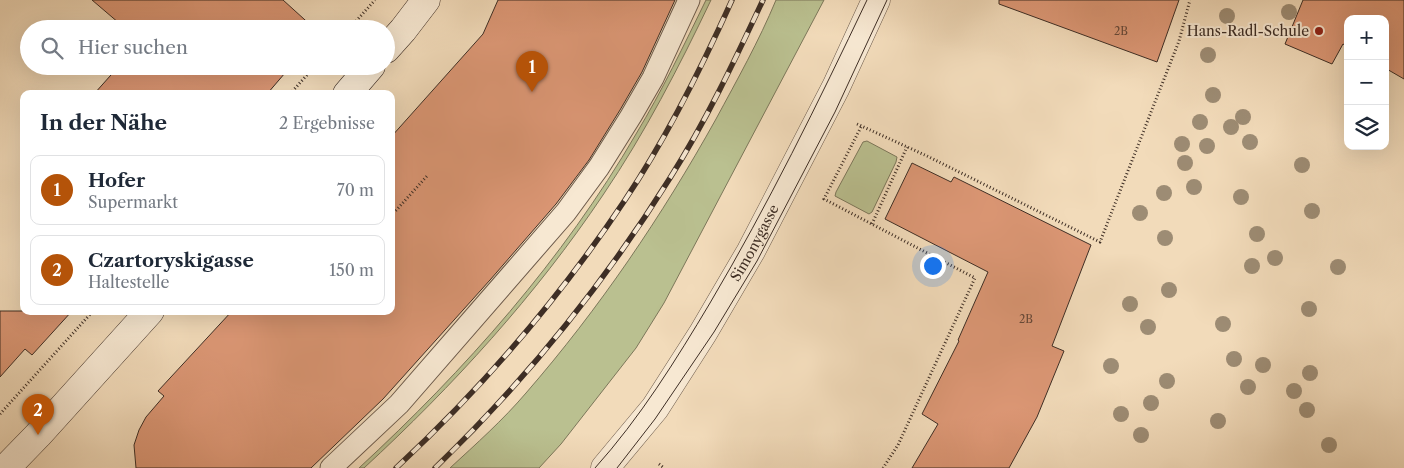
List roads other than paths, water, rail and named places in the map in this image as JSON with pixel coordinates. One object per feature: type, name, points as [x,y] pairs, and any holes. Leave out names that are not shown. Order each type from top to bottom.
[{"type":"street","points":[[395,38],[426,0]]},
{"type":"street","name":"Simonygasse","points":[[604,468],[655,408],[703,333],[751,250],[836,87],[876,0]]},
{"type":"street","points":[[350,90],[363,75]]},
{"type":"street","points":[[6,468],[146,315]]},
{"type":"lane","points":[[332,468],[399,404],[566,212],[599,167],[632,116],[689,0]]},
{"type":"tram line","points":[[595,468],[642,409],[671,367],[710,303],[792,153],[867,0]]},
{"type":"tram line","points":[[617,468],[655,419],[714,332],[757,261],[835,112],[887,0]]},
{"type":"railway","points":[[396,468],[428,438],[489,374],[546,307],[600,237],[625,200],[669,127],[696,77],[732,0]]},
{"type":"railway","points":[[435,468],[532,366],[618,256],[645,217],[696,135],[731,68],[763,0]]},
{"type":"place","name":"Hans-Radl-Schule","points":[[1319,31]]},
{"type":"place","name":"Hofer","points":[[532,92]]},
{"type":"place","name":"Czartoryskigasse","points":[[38,435]]}]
